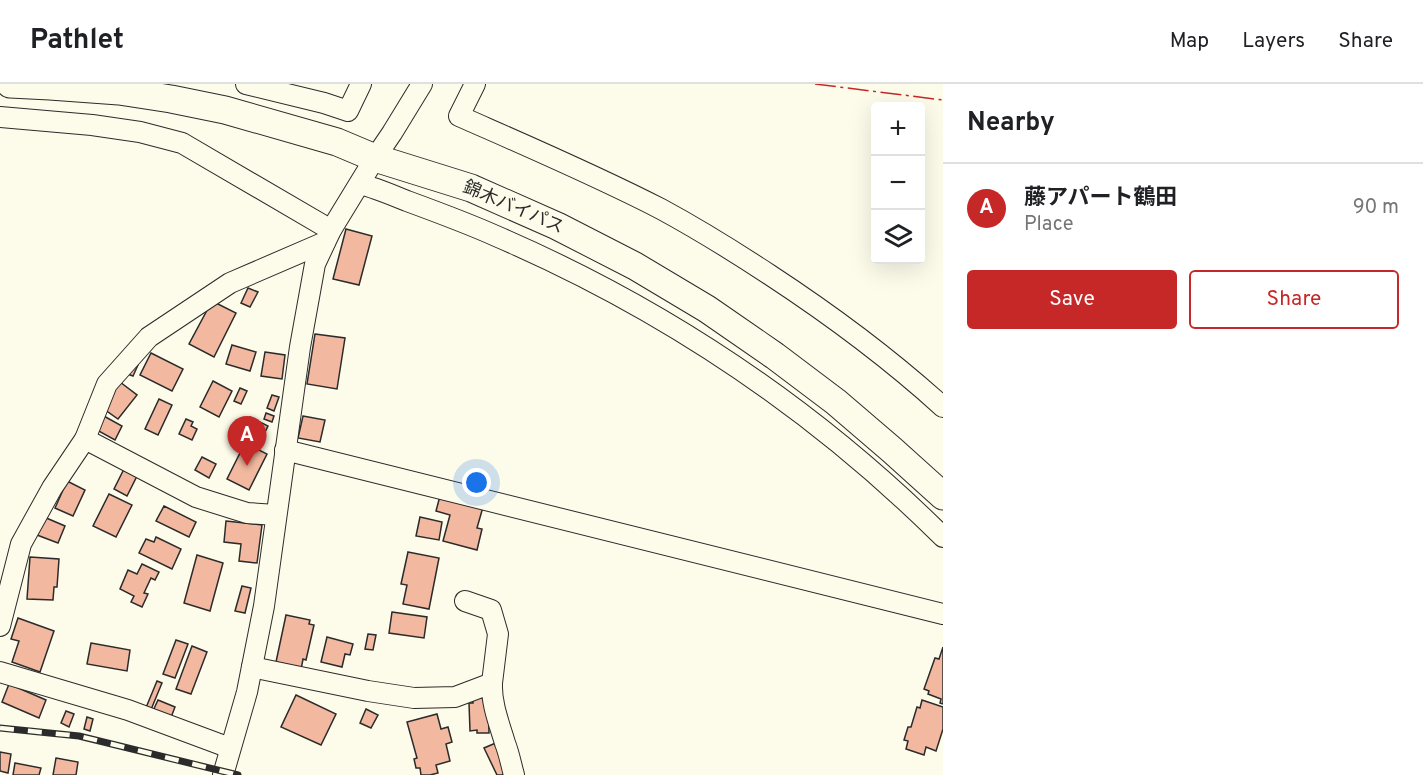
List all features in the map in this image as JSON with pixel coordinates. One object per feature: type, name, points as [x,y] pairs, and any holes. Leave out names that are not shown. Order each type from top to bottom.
[{"type":"highway","name":"錦木バイパス","points":[[10,84],[119,91],[225,110],[337,142],[375,158],[471,188],[557,226],[635,266],[707,309],[836,402],[943,496]]},
{"type":"street","points":[[246,84],[348,111],[361,84]]},
{"type":"street","points":[[223,775],[247,692],[264,606],[300,347],[315,264],[328,236],[422,84]]},
{"type":"street","points":[[475,84],[459,116],[581,169],[663,210],[739,254],[808,300],[873,348],[943,407]]},
{"type":"street","points":[[0,117],[102,126],[140,132],[182,143],[328,236]]},
{"type":"street","points":[[360,184],[458,219],[541,255],[618,294],[689,335],[754,378],[814,423],[869,468],[943,537]]},
{"type":"street","points":[[0,626],[21,544],[52,489],[85,439],[108,384],[149,337],[230,283],[328,236]]},
{"type":"street","points":[[85,439],[196,497],[247,513],[276,516]]},
{"type":"street","points":[[285,450],[943,614]]},
{"type":"street","points":[[465,601],[491,610],[498,634],[491,693],[514,775]]},
{"type":"street","points":[[252,667],[368,692],[414,698],[454,697],[492,682]]},
{"type":"street","points":[[0,672],[128,710],[230,748]]},
{"type":"building","points":[[346,229],[372,236],[359,285],[333,279]]},
{"type":"building","points":[[248,288],[258,292],[250,307],[241,303]]},
{"type":"building","points":[[212,301],[236,313],[214,357],[189,344]]},
{"type":"building","points":[[315,334],[345,338],[337,389],[307,384]]},
{"type":"building","points":[[232,345],[256,352],[250,371],[226,364]]},
{"type":"building","points":[[265,352],[285,355],[282,379],[261,376]]},
{"type":"building","points":[[151,353],[183,369],[172,391],[140,375]]},
{"type":"building","points":[[131,362],[138,365],[133,376],[125,373]]},
{"type":"building","points":[[213,381],[232,391],[219,417],[200,407]]},
{"type":"building","points":[[120,382],[137,395],[118,419],[101,407]]},
{"type":"building","points":[[240,388],[247,391],[241,404],[234,401]]},
{"type":"building","points":[[272,395],[279,397],[274,411],[267,408]]},
{"type":"building","points":[[159,399],[172,405],[158,435],[145,429]]},
{"type":"building","points":[[266,413],[274,416],[272,422],[264,419]]},
{"type":"building","points":[[102,415],[122,426],[115,440],[95,429]]},
{"type":"building","points":[[303,416],[325,420],[320,442],[298,438]]},
{"type":"building","points":[[250,417],[268,426],[261,440],[243,431]]},
{"type":"building","points":[[186,419],[193,422],[191,426],[197,429],[192,440],[179,434]]},
{"type":"building","points":[[245,443],[267,454],[249,490],[227,479]]},
{"type":"building","points":[[202,457],[216,464],[209,478],[195,470]]},
{"type":"building","points":[[124,469],[137,476],[127,496],[114,489]]},
{"type":"building","points":[[67,481],[85,490],[73,516],[55,508]]},
{"type":"building","points":[[109,494],[132,505],[116,537],[93,526]]},
{"type":"building","points":[[440,496],[483,507],[477,528],[482,529],[477,550],[443,541],[450,515],[436,511]]},
{"type":"building","points":[[164,506],[196,522],[189,537],[156,521]]},
{"type":"building","points":[[44,517],[65,526],[58,543],[37,535]]},
{"type":"building","points":[[420,517],[442,522],[439,540],[416,536]]},
{"type":"building","points":[[226,521],[262,525],[257,563],[239,561],[241,544],[224,542]]},
{"type":"building","points":[[156,537],[181,549],[172,569],[139,553],[146,539],[154,542]]},
{"type":"building","points":[[408,552],[439,558],[429,609],[403,604],[407,585],[401,584]]},
{"type":"building","points":[[197,555],[223,563],[210,611],[184,603]]},
{"type":"building","points":[[30,557],[59,559],[57,587],[54,587],[53,600],[27,599]]},
{"type":"building","points":[[142,564],[159,572],[155,580],[151,578],[144,593],[148,594],[142,607],[131,602],[134,596],[120,589],[128,570],[137,574]]},
{"type":"building","points":[[242,586],[251,588],[245,613],[235,611]]},
{"type":"building","points":[[392,612],[427,617],[424,638],[389,633]]},
{"type":"building","points":[[286,615],[310,620],[309,624],[314,625],[306,660],[303,659],[301,670],[276,662]]},
{"type":"building","points":[[18,618],[54,631],[40,672],[12,662],[19,641],[11,639]]},
{"type":"building","points":[[368,634],[376,635],[373,650],[365,649]]},
{"type":"building","points":[[327,637],[353,644],[350,655],[345,654],[342,667],[321,662]]},
{"type":"building","points":[[176,640],[188,644],[175,678],[163,674]]},
{"type":"building","points":[[91,643],[130,650],[127,671],[87,664]]},
{"type":"building","points":[[192,646],[207,652],[191,694],[176,689]]},
{"type":"building","points":[[943,647],[943,704],[940,703],[941,699],[928,694],[929,691],[924,689],[935,658],[939,659]]},
{"type":"building","points":[[157,681],[162,683],[150,712],[145,710]]},
{"type":"building","points":[[9,684],[46,700],[39,718],[2,702]]},
{"type":"building","points":[[296,695],[336,714],[321,745],[281,727]]},
{"type":"building","points":[[473,698],[488,698],[489,733],[470,731],[469,703],[473,703]]},
{"type":"building","points":[[158,700],[175,707],[170,720],[152,713]]},
{"type":"building","points":[[922,700],[943,707],[943,729],[936,751],[926,747],[924,755],[906,749],[908,741],[904,740]]},
{"type":"building","points":[[366,709],[378,715],[371,728],[360,723]]},
{"type":"building","points":[[66,711],[74,714],[69,727],[61,723]]},
{"type":"building","points":[[437,714],[441,729],[448,727],[452,742],[446,744],[450,761],[436,765],[438,773],[421,775],[420,768],[416,768],[414,759],[417,758],[407,722]]},
{"type":"building","points":[[87,717],[93,719],[90,731],[84,729]]},
{"type":"building","points":[[498,742],[511,771],[502,775],[497,775],[484,748]]},
{"type":"building","points":[[0,752],[11,754],[8,773],[0,771]]},
{"type":"building","points":[[56,758],[78,762],[76,775],[53,775]]},
{"type":"building","points":[[15,763],[41,768],[39,775],[13,775]]},
{"type":"railway","points":[[0,728],[79,736],[238,775]]},
{"type":"power","points":[[815,84],[943,100]]},
{"type":"place","name":"藤アパート鶴田","points":[[247,466]]}]
